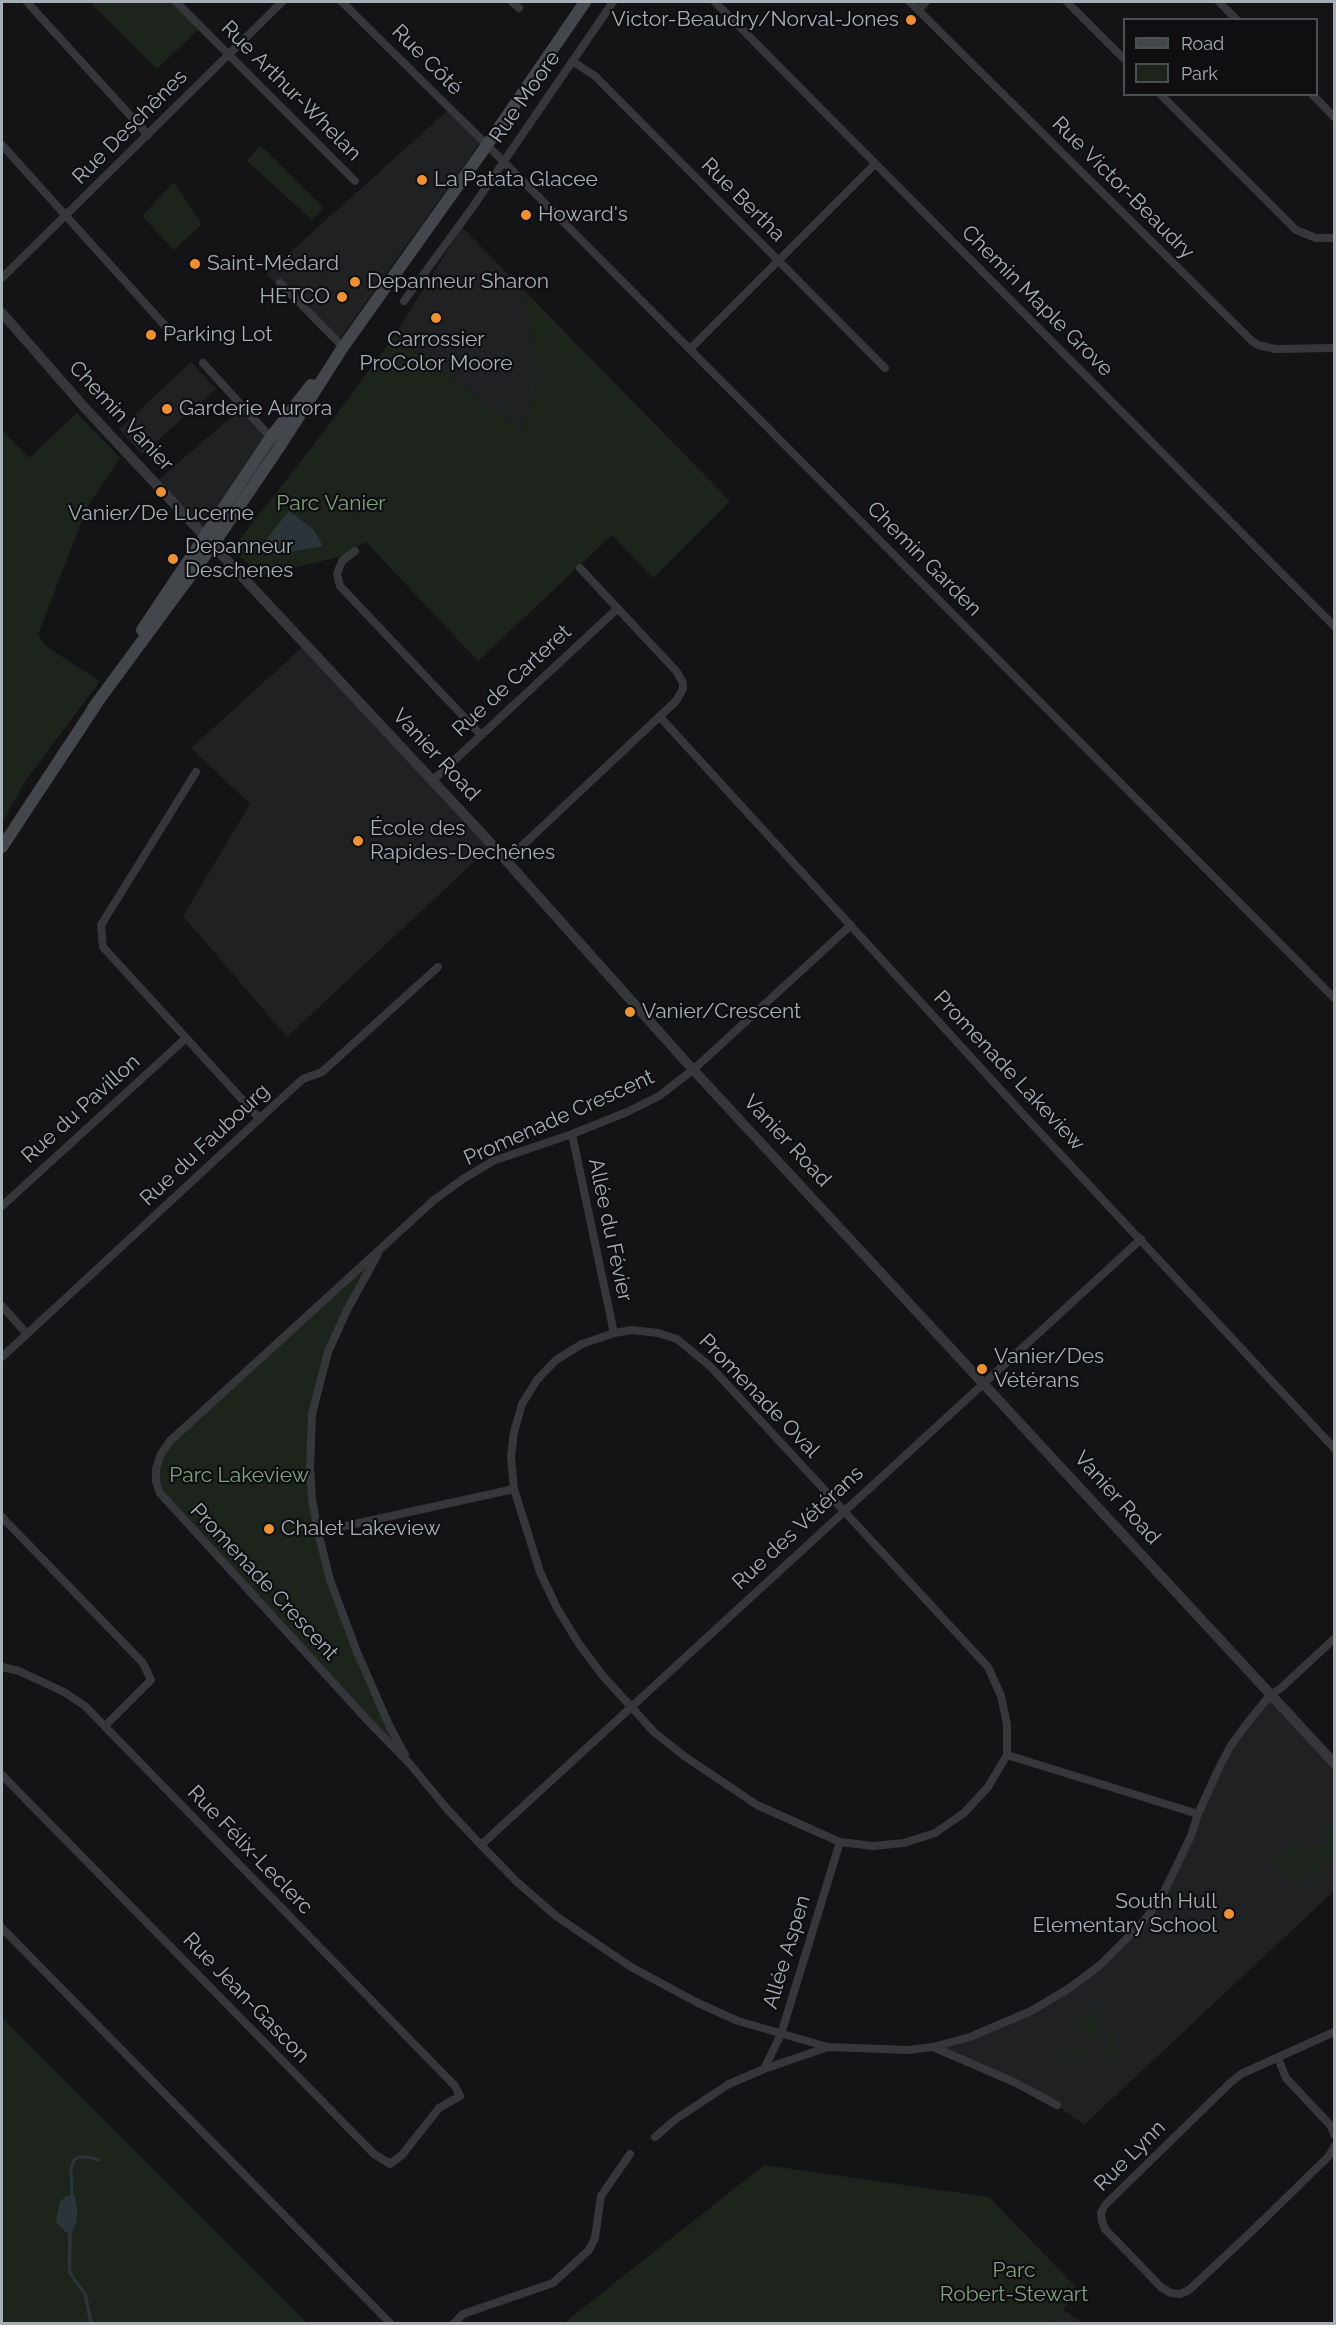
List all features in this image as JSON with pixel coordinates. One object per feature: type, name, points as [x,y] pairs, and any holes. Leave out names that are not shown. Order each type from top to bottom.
[{"type":"main road","points":[[2,847],[93,708],[275,442],[487,145],[585,2]]},
{"type":"street","points":[[27,2],[148,135]]},
{"type":"street","name":"Rue Arthur-Whelan","points":[[176,2],[355,181]]},
{"type":"street","name":"Rue Deschênes","points":[[2,278],[282,2]]},
{"type":"street","name":"Rue Côté","points":[[342,2],[487,145]]},
{"type":"street","name":"Rue Moore","points":[[404,300],[472,208],[613,2]]},
{"type":"street","name":"Chemin Maple Grove","points":[[715,2],[1335,626]]},
{"type":"street","name":"Rue Victor-Beaudry","points":[[909,2],[1251,341],[1275,349],[1335,348]]},
{"type":"street","points":[[918,10],[926,2]]},
{"type":"street","points":[[1067,2],[1123,57]]},
{"type":"street","points":[[1219,2],[1235,18]]},
{"type":"street","name":"Rue Bertha","points":[[572,61],[595,76],[885,368]]},
{"type":"street","points":[[1162,96],[1296,230],[1316,238],[1335,238]]},
{"type":"street","points":[[1314,96],[1335,117]]},
{"type":"street","points":[[2,145],[168,329]]},
{"type":"street","name":"Chemin Garden","points":[[487,145],[1335,998]]},
{"type":"street","points":[[690,349],[875,164]]},
{"type":"street","points":[[280,283],[343,347]]},
{"type":"street","name":"Chemin Vanier","points":[[2,313],[84,407],[209,541]]},
{"type":"street","points":[[203,363],[275,442]]},
{"type":"street","name":"Vanier Road","points":[[209,541],[507,860],[694,1069],[1335,1763]]},
{"type":"street","points":[[355,551],[342,561],[337,574],[340,586],[480,735]]},
{"type":"street","points":[[507,860],[660,717],[681,696],[683,690],[681,677],[580,568]]},
{"type":"street","name":"Rue de Carteret","points":[[432,781],[616,609]]},
{"type":"street","name":"Promenade Lakeview","points":[[660,717],[1021,1112],[1335,1448]]},
{"type":"street","points":[[196,772],[101,925],[103,947],[260,1119]]},
{"type":"street","name":"Promenade Crescent","points":[[851,925],[694,1069],[659,1096],[627,1112],[572,1134],[493,1161],[434,1200],[170,1441],[161,1454],[156,1469],[156,1482],[160,1493],[370,1723],[410,1763],[448,1810],[517,1882],[556,1916],[631,1967],[698,2003],[738,2021],[828,2047],[909,2050],[933,2047],[1002,2025],[1031,2011],[1068,1989],[1099,1966],[1144,1921],[1163,1894],[1230,1747],[1270,1695],[1281,1688],[1335,1639]]},
{"type":"street","name":"Rue du Faubourg","points":[[2,1358],[303,1079],[322,1072],[438,967]]},
{"type":"street","name":"Rue du Pavillon","points":[[2,1206],[185,1039]]},
{"type":"street","name":"Allée du Févier","points":[[572,1134],[614,1333]]},
{"type":"street","name":"Rue des Vétérans","points":[[481,1845],[1141,1239]]},
{"type":"street","name":"Promenade Crescent","points":[[385,1244],[347,1310],[328,1352],[319,1383],[309,1435],[312,1499],[318,1532],[344,1619],[389,1725],[410,1763]]},
{"type":"street","points":[[2,1306],[27,1334]]},
{"type":"street","name":"Promenade Oval","points":[[632,1330],[658,1333],[677,1340],[711,1367],[988,1667],[1001,1696],[1007,1724],[1007,1755],[988,1787],[964,1813],[934,1833],[904,1843],[873,1846],[840,1842],[765,1809],[730,1788],[676,1750],[630,1708],[579,1644],[557,1608],[540,1572],[513,1489],[511,1457],[514,1432],[522,1404],[537,1380],[556,1360],[582,1344],[614,1333],[632,1330]]},
{"type":"street","points":[[318,1532],[513,1489]]},
{"type":"street","points":[[2,1517],[143,1664],[151,1680],[105,1726]]},
{"type":"street","name":"Rue Félix-Leclerc","points":[[2,1667],[19,1671],[64,1692],[85,1706],[455,2086]]},
{"type":"street","points":[[1007,1755],[1198,1814]]},
{"type":"street","name":"Rue Jean-Gascon","points":[[2,1775],[374,2154],[390,2164],[402,2155],[439,2108],[460,2096],[455,2086]]},
{"type":"street","name":"Allée Aspen","points":[[764,2069],[781,2034],[840,1842]]},
{"type":"street","points":[[2,1928],[391,2324]]},
{"type":"street","name":"Rue Lynn","points":[[1335,2032],[1241,2074],[1230,2083],[1113,2196],[1101,2213],[1105,2229],[1162,2288],[1171,2293],[1180,2294],[1189,2290],[1250,2233],[1329,2156],[1335,2147]]},
{"type":"street","points":[[655,2137],[676,2119],[729,2084],[828,2047]]},
{"type":"street","points":[[933,2047],[1014,2082],[1057,2105]]},
{"type":"street","points":[[1278,2058],[1286,2078],[1331,2126],[1335,2134]]},
{"type":"street","points":[[453,2324],[463,2313],[553,2283],[589,2250],[595,2238],[601,2196],[630,2154]]},
{"type":"shaded area","points":[[447,111],[480,143],[336,344],[266,274]]},
{"type":"shaded area","points":[[462,227],[522,288],[539,374],[521,429],[394,336]]},
{"type":"shaded area","name":"Garderie Aurora","points":[[191,362],[216,389],[142,454],[119,429]]},
{"type":"shaded area","points":[[243,407],[271,437],[205,537],[156,482]]},
{"type":"shaded area","points":[[289,511],[313,529],[323,546],[285,553],[279,549],[268,549],[265,541]]},
{"type":"shaded area","name":"École des Rapides-Dechênes","points":[[306,644],[492,845],[287,1037],[183,916],[250,804],[191,748]]},
{"type":"shaded area","name":"South Hull Elementary School","points":[[1270,1695],[1334,1763],[1334,1891],[1084,2125],[1057,2105],[933,2047],[1002,2025],[1099,1966],[1163,1894],[1218,1770]]},
{"type":"shaded area","points":[[67,2196],[75,2196],[77,2208],[77,2221],[72,2233],[71,2269],[87,2294],[93,2323],[89,2323],[84,2296],[68,2273],[68,2234],[56,2222],[60,2201]]},
{"type":"shaded area","points":[[1063,2310],[1083,2323],[1047,2324]]},
{"type":"green space","points":[[90,2],[182,2],[203,23],[157,69]]},
{"type":"green space","points":[[260,145],[324,208],[312,220],[247,161]]},
{"type":"green space","points":[[174,182],[202,224],[174,250],[142,216]]},
{"type":"green space","name":"Parc Vanier","points":[[522,288],[730,501],[653,578],[612,535],[478,661],[366,542],[342,556],[261,576],[232,549],[325,430],[394,336],[521,429],[539,374]]},
{"type":"green space","points":[[77,413],[120,458],[87,507],[38,635],[47,647],[100,681],[24,783],[2,824],[2,430],[29,458]]},
{"type":"green space","name":"Parc Lakeview","points":[[385,1244],[328,1352],[312,1414],[312,1499],[344,1619],[409,1763],[167,1504],[156,1469],[161,1454]]},
{"type":"green space","points":[[1334,1825],[1334,1850],[1322,1836]]},
{"type":"green space","points":[[1320,1842],[1325,1847],[1329,1847],[1333,1854],[1331,1860],[1327,1861],[1319,1858],[1319,1851],[1310,1850],[1324,1867],[1326,1874],[1320,1878],[1305,1872],[1298,1877],[1287,1878],[1268,1857],[1276,1858],[1288,1848],[1298,1849],[1307,1843],[1312,1845]]},
{"type":"green space","points":[[1089,2010],[1104,2027],[1092,2039],[1078,2028],[1077,2019]]},
{"type":"green space","points":[[2,2018],[307,2323],[2,2323]]},
{"type":"green space","points":[[1111,2041],[1119,2049],[1111,2057],[1103,2049]]},
{"type":"green space","points":[[1073,2042],[1079,2042],[1084,2050],[1082,2056],[1073,2058],[1068,2053],[1068,2047]]},
{"type":"green space","name":"Parc Robert-Stewart","points":[[764,2165],[989,2197],[1078,2289],[1063,2310],[1047,2323],[564,2323]]},
{"type":"waterway","points":[[72,2197],[71,2169],[74,2160],[79,2157],[99,2160]]},
{"type":"place","name":"Victor-Beaudry/Norval-Jones","points":[[911,20]]},
{"type":"place","name":"La Patata Glacee","points":[[422,180]]},
{"type":"place","name":"Howard's","points":[[526,215]]},
{"type":"place","name":"Saint-Médard","points":[[195,264]]},
{"type":"place","name":"Depanneur Sharon","points":[[355,282]]},
{"type":"place","name":"HETCO","points":[[342,297]]},
{"type":"place","name":"Carrossier ProColor Moore","points":[[436,318]]},
{"type":"place","name":"Parking Lot","points":[[151,335]]},
{"type":"place","name":"Garderie Aurora","points":[[167,409]]},
{"type":"place","name":"Vanier/De Lucerne","points":[[161,492]]},
{"type":"place","name":"Depanneur Deschenes","points":[[173,559]]},
{"type":"place","name":"École des Rapides-Dechênes","points":[[358,841]]},
{"type":"place","name":"Vanier/Crescent","points":[[630,1012]]},
{"type":"place","name":"Vanier/Des Vétérans","points":[[982,1369]]},
{"type":"place","name":"Chalet Lakeview","points":[[269,1529]]},
{"type":"place","name":"South Hull Elementary School","points":[[1229,1914]]}]
